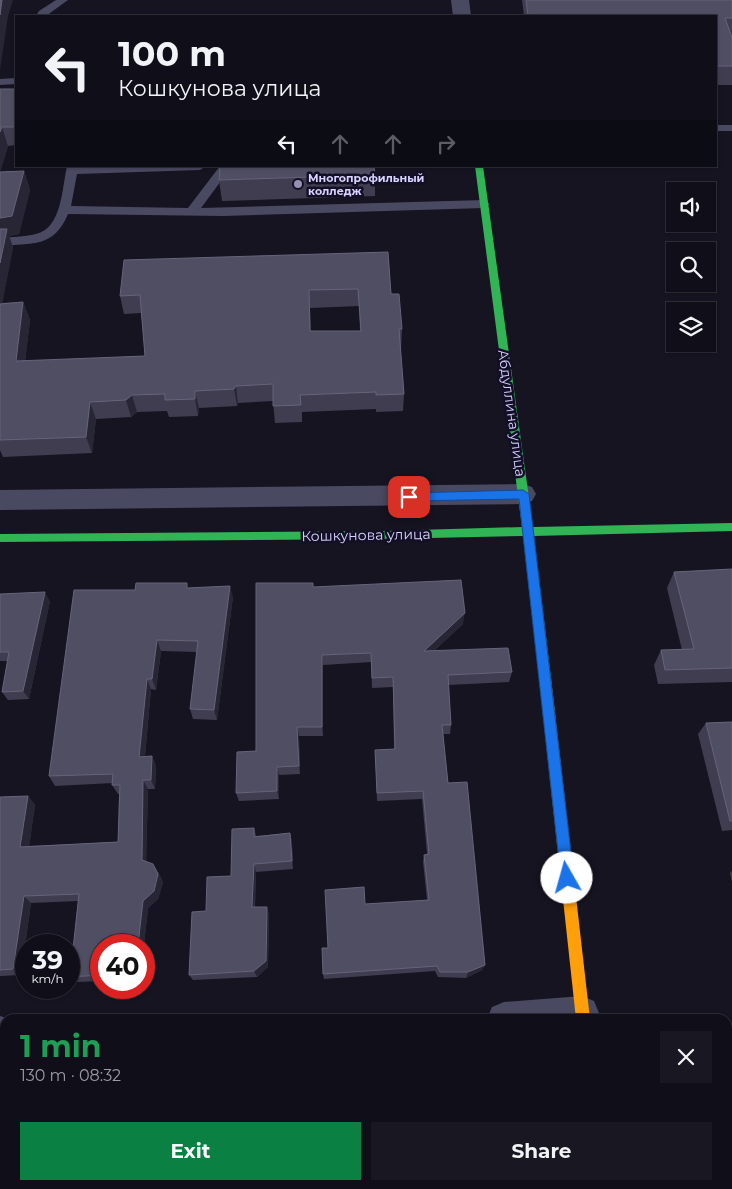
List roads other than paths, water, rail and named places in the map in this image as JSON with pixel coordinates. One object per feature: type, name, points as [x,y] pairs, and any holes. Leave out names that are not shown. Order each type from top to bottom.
[{"type":"street","points":[[460,0],[462,15]]},
{"type":"street","name":"Абдуллина улица","points":[[479,167],[528,531],[583,1014]]},
{"type":"street","points":[[0,500],[523,494]]},
{"type":"street","name":"Кошкунова улица","points":[[0,538],[383,536],[732,527]]},
{"type":"lane","points":[[42,15],[63,0]]},
{"type":"lane","points":[[0,82],[15,81]]},
{"type":"lane","points":[[717,128],[732,128]]},
{"type":"lane","points":[[0,242],[40,238],[56,228],[64,210],[73,168],[136,167]]},
{"type":"lane","points":[[191,212],[225,167]]},
{"type":"lane","points":[[64,210],[191,212],[484,204]]},
{"type":"place","name":"Многопрофильный колледж","points":[[298,184]]}]
